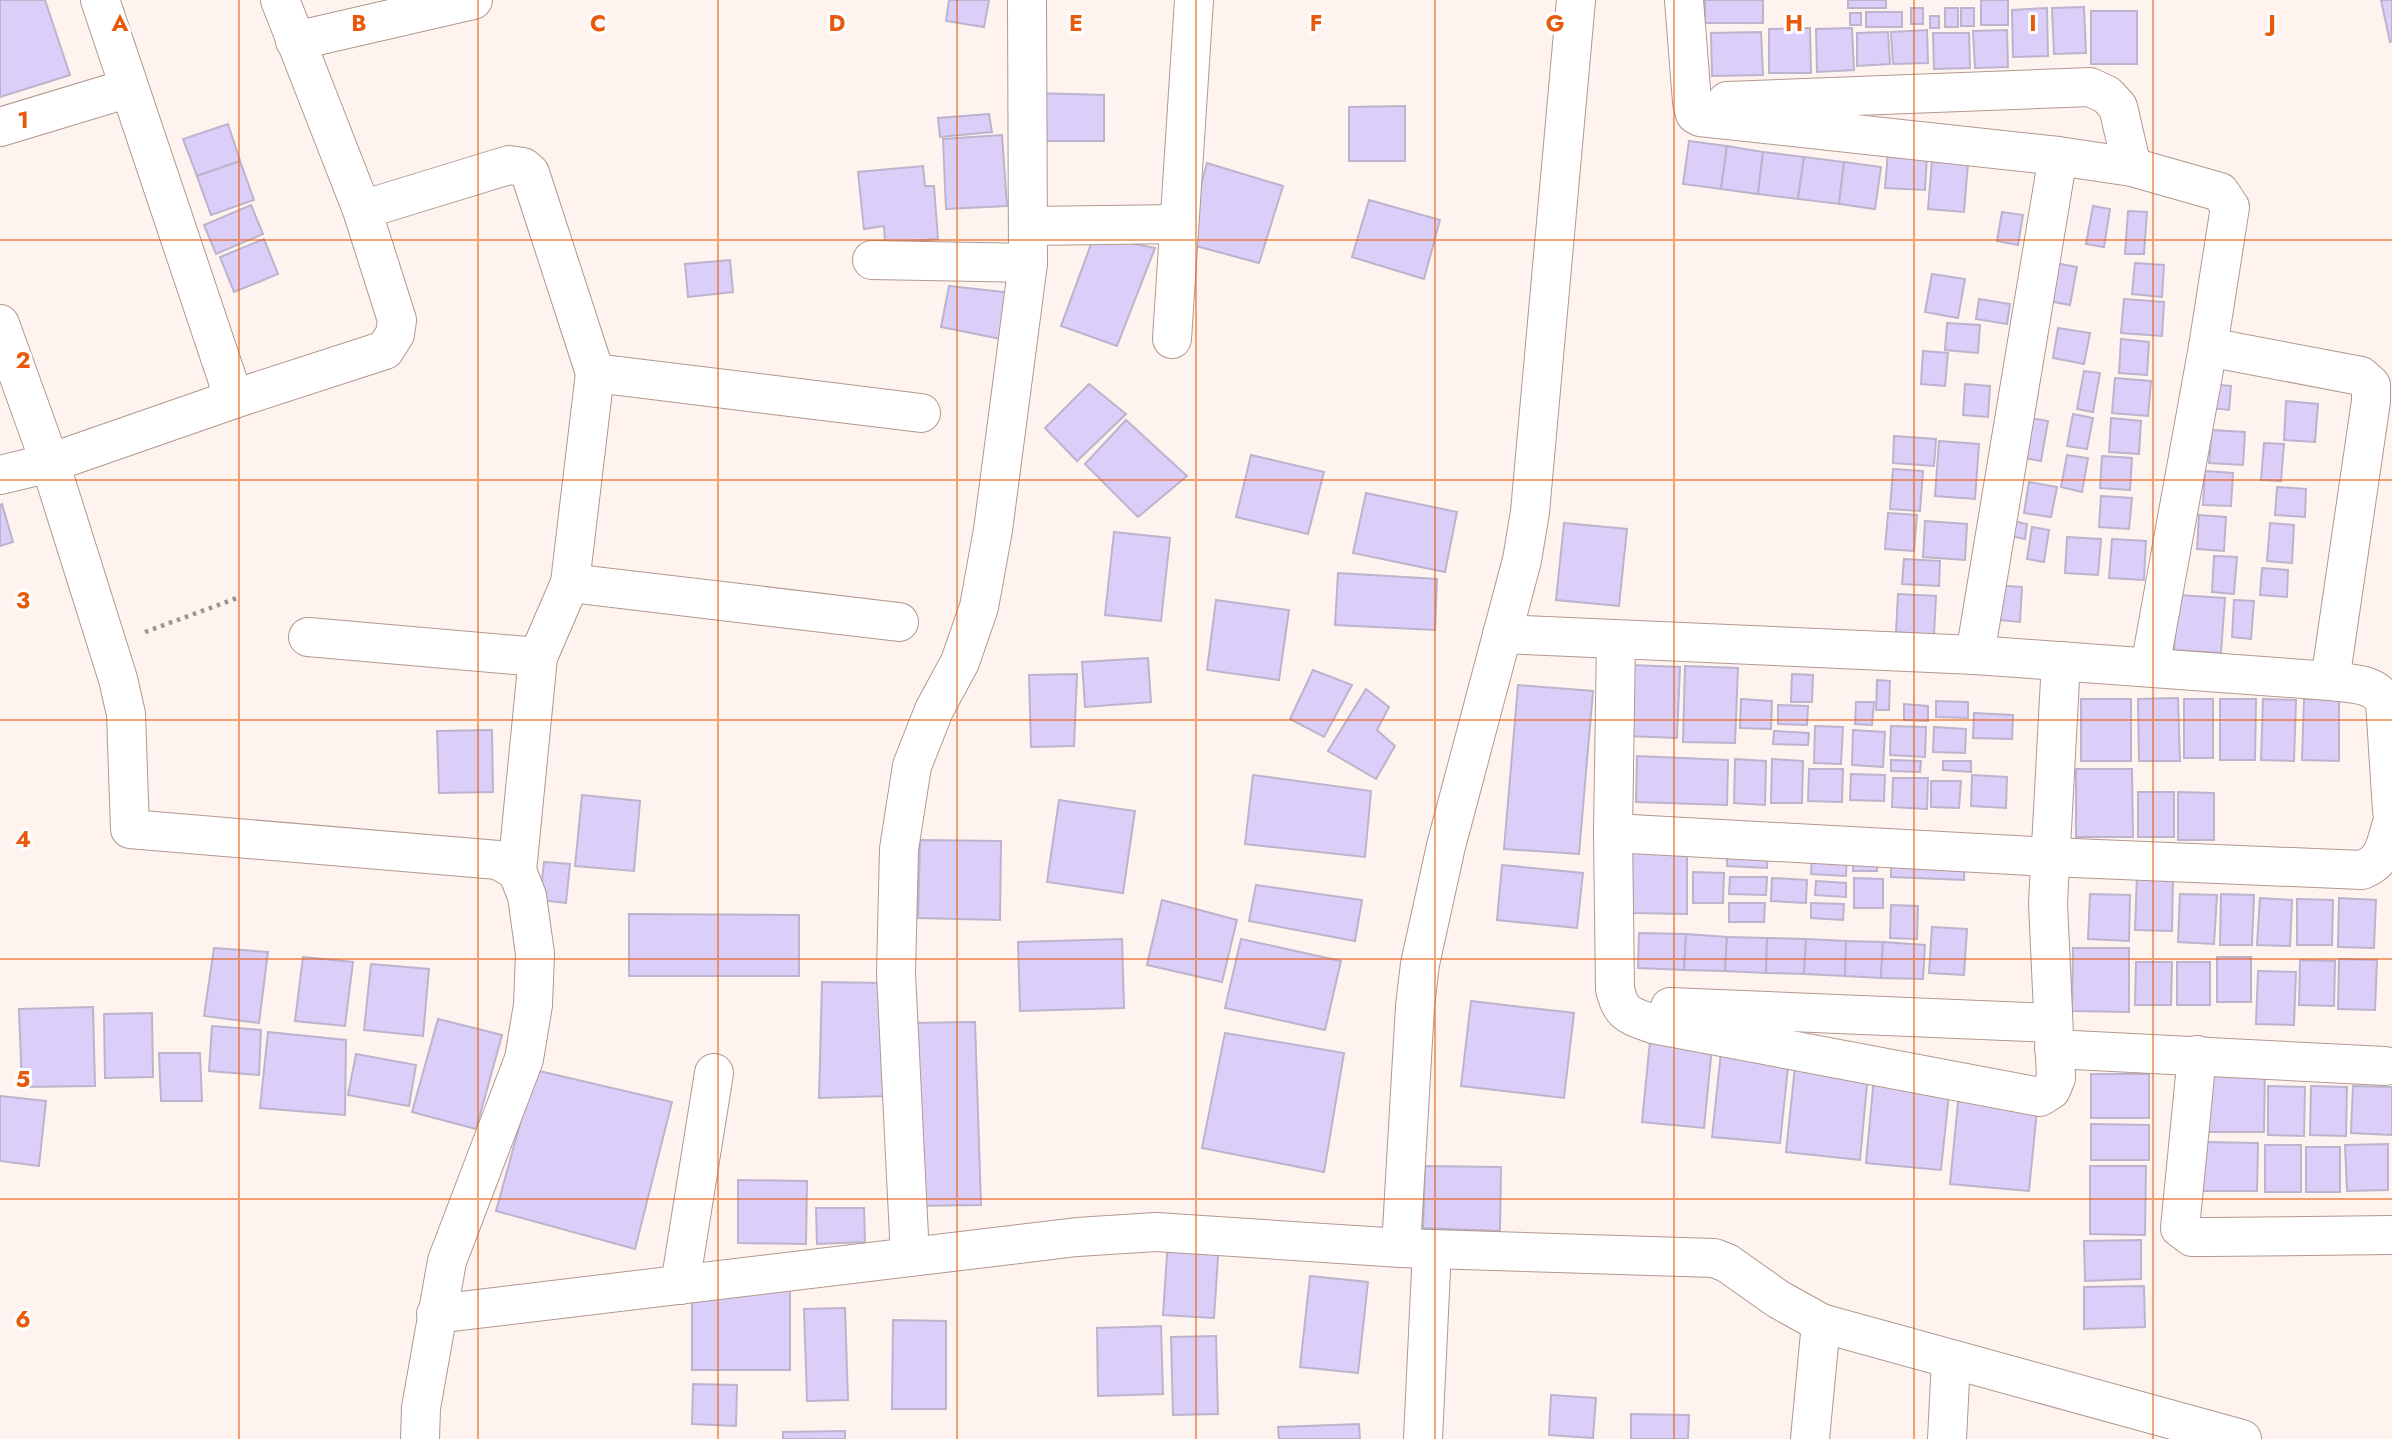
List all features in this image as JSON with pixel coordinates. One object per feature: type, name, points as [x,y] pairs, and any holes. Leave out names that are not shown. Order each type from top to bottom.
[{"type":"street","points":[[100,0],[234,399]]},
{"type":"street","points":[[0,475],[50,463],[384,350],[395,334],[397,320],[362,210],[280,0]]},
{"type":"street","points":[[295,41],[473,0]]},
{"type":"street","points":[[910,1256],[896,974],[899,849],[912,766],[934,710],[960,662],[979,607],[993,530],[1010,412],[1028,244],[1027,0]]},
{"type":"street","points":[[1172,339],[1194,0]]},
{"type":"street","points":[[1423,1439],[1417,1249],[1415,1006],[1420,964],[1443,858],[1522,560],[1530,512],[1576,0]]},
{"type":"street","points":[[1684,0],[1692,102],[1695,114],[1700,117],[2059,156],[2132,167],[2220,192],[2230,207],[2208,347],[2150,667]]},
{"type":"street","points":[[1692,102],[2090,87],[2107,96],[2118,107],[2132,167]]},
{"type":"street","points":[[0,127],[130,88]]},
{"type":"street","points":[[1975,655],[2059,156]]},
{"type":"street","points":[[362,210],[509,165],[523,167],[530,173],[595,373],[570,583],[538,657],[517,871],[527,896],[535,954],[533,1004],[524,1059],[447,1261],[421,1408],[420,1439]]},
{"type":"street","points":[[872,260],[1028,244],[1179,224]]},
{"type":"street","points":[[0,324],[50,463],[108,645],[126,714],[130,829],[498,860],[517,871]]},
{"type":"street","points":[[2208,347],[2361,376],[2371,385],[2371,401],[2330,681]]},
{"type":"street","points":[[595,373],[921,413]]},
{"type":"street","points":[[570,583],[899,622]]},
{"type":"street","points":[[1503,634],[1975,655],[2330,681],[2368,687],[2379,691],[2385,701],[2392,811]]},
{"type":"street","points":[[308,637],[538,657]]},
{"type":"street","points":[[1616,640],[1613,833],[1615,989],[1619,1005],[1626,1014],[1653,1024],[2040,1097],[2051,1090],[2056,1078],[2048,903],[2062,661]]},
{"type":"street","points":[[1613,833],[2050,858],[2362,870],[2374,866],[2380,859],[2392,823]]},
{"type":"street","points":[[1619,1005],[2054,1036],[2197,1055],[2385,1066]]},
{"type":"street","points":[[2197,1055],[2180,1228],[2192,1237],[2391,1235]]},
{"type":"street","points":[[680,1285],[714,1073]]},
{"type":"street","points":[[436,1314],[910,1256],[1077,1237],[1156,1232],[1417,1249],[1714,1258],[1727,1263],[1777,1299],[1821,1323],[2242,1439]]},
{"type":"street","points":[[1810,1439],[1821,1323]]},
{"type":"street","points":[[1947,1439],[1951,1360]]},
{"type":"path","points":[[108,645],[240,597]]},
{"type":"building","points":[[0,0],[45,0],[70,75],[0,97]]},
{"type":"building","points":[[949,0],[989,0],[984,27],[946,21]]},
{"type":"building","points":[[1705,0],[1763,0],[1763,23],[1705,23]]},
{"type":"building","points":[[1848,0],[1886,0],[1886,8],[1848,8]]},
{"type":"building","points":[[1981,0],[2008,0],[2008,25],[1981,25]]},
{"type":"building","points":[[2381,0],[2392,0],[2390,42]]},
{"type":"building","points":[[2084,7],[2086,53],[2054,54],[2052,8]]},
{"type":"building","points":[[1911,8],[1923,8],[1923,24],[1911,24]]},
{"type":"building","points":[[1945,8],[1958,8],[1958,27],[1945,27]]},
{"type":"building","points":[[1961,8],[1974,8],[1974,26],[1961,26]]},
{"type":"building","points":[[2047,8],[2048,56],[2013,57],[2012,10]]},
{"type":"building","points":[[2091,11],[2137,11],[2137,64],[2091,64]]},
{"type":"building","points":[[1866,12],[1902,12],[1902,27],[1866,27]]},
{"type":"building","points":[[1850,13],[1861,13],[1861,25],[1850,25]]},
{"type":"building","points":[[1930,16],[1939,16],[1939,28],[1930,28]]},
{"type":"building","points":[[1810,28],[1811,73],[1769,73],[1769,29]]},
{"type":"building","points":[[1852,28],[1854,70],[1817,72],[1816,29]]},
{"type":"building","points":[[1927,30],[1928,63],[1893,64],[1891,32]]},
{"type":"building","points":[[2007,30],[2008,67],[1975,68],[1973,31]]},
{"type":"building","points":[[1761,32],[1763,75],[1712,76],[1711,33]]},
{"type":"building","points":[[1888,32],[1890,64],[1857,66],[1857,33]]},
{"type":"building","points":[[1933,33],[1969,33],[1970,68],[1934,69]]},
{"type":"building","points":[[1034,93],[1104,95],[1104,141],[1034,141]]},
{"type":"building","points":[[1405,106],[1405,161],[1349,161],[1349,107]]},
{"type":"building","points":[[989,114],[992,132],[940,137],[938,118]]},
{"type":"building","points":[[228,124],[240,161],[197,176],[183,139]]},
{"type":"building","points":[[1002,135],[1007,206],[946,209],[943,139]]},
{"type":"building","points":[[1689,141],[1727,146],[1721,189],[1683,184]]},
{"type":"building","points":[[1727,146],[1763,152],[1758,194],[1721,189]]},
{"type":"building","points":[[1763,152],[1804,157],[1798,199],[1758,194]]},
{"type":"building","points":[[1888,152],[1927,155],[1925,190],[1885,188]]},
{"type":"building","points":[[1804,157],[1844,162],[1839,204],[1798,199]]},
{"type":"building","points":[[1932,160],[1968,163],[1964,212],[1928,209]]},
{"type":"building","points":[[240,161],[254,200],[211,215],[197,176]]},
{"type":"building","points":[[1844,162],[1881,167],[1875,209],[1839,204]]},
{"type":"building","points":[[1207,163],[1283,186],[1259,263],[1185,243]]},
{"type":"building","points":[[923,166],[925,186],[934,186],[938,239],[885,243],[884,226],[864,229],[858,172]]},
{"type":"building","points":[[1369,200],[1440,220],[1424,279],[1352,257]]},
{"type":"building","points":[[251,205],[263,234],[216,254],[204,225]]},
{"type":"building","points":[[2093,206],[2110,209],[2104,247],[2086,244]]},
{"type":"building","points":[[2128,211],[2147,212],[2144,254],[2125,254]]},
{"type":"building","points":[[2002,212],[2023,215],[2018,245],[1997,241]]},
{"type":"building","points":[[1094,236],[1155,248],[1117,346],[1061,326]]},
{"type":"building","points":[[264,239],[278,274],[234,292],[220,257]]},
{"type":"building","points":[[730,260],[733,292],[688,297],[685,264]]},
{"type":"building","points":[[2050,262],[2077,267],[2070,305],[2043,300]]},
{"type":"building","points":[[2135,263],[2164,265],[2162,297],[2132,294]]},
{"type":"building","points":[[1932,274],[1965,279],[1958,318],[1925,312]]},
{"type":"building","points":[[949,286],[1014,293],[1001,339],[941,327]]},
{"type":"building","points":[[1979,299],[2010,304],[2007,324],[1976,319]]},
{"type":"building","points":[[2124,299],[2164,302],[2162,336],[2121,333]]},
{"type":"building","points":[[1947,323],[1980,325],[1978,353],[1945,350]]},
{"type":"building","points":[[2058,328],[2090,333],[2084,364],[2053,358]]},
{"type":"building","points":[[2121,339],[2149,342],[2147,375],[2119,373]]},
{"type":"building","points":[[1923,351],[1948,353],[1945,386],[1921,384]]},
{"type":"building","points":[[2084,371],[2100,373],[2093,412],[2077,409]]},
{"type":"building","points":[[2115,378],[2151,381],[2148,416],[2112,413]]},
{"type":"building","points":[[1089,384],[1126,414],[1077,461],[1045,428]]},
{"type":"building","points":[[1965,384],[1990,386],[1988,417],[1963,415]]},
{"type":"building","points":[[2206,384],[2231,386],[2229,410],[2204,407]]},
{"type":"building","points":[[2286,401],[2318,404],[2315,442],[2284,440]]},
{"type":"building","points":[[2073,414],[2093,418],[2087,449],[2067,446]]},
{"type":"building","points":[[2020,416],[2048,421],[2041,461],[2013,456]]},
{"type":"building","points":[[2111,418],[2141,421],[2139,454],[2109,452]]},
{"type":"building","points":[[1126,420],[1187,476],[1138,517],[1085,464]]},
{"type":"building","points":[[2212,430],[2245,432],[2243,465],[2209,463]]},
{"type":"building","points":[[1894,436],[1936,439],[1934,466],[1893,463]]},
{"type":"building","points":[[1939,441],[1979,444],[1975,499],[1935,496]]},
{"type":"building","points":[[2264,443],[2284,444],[2281,481],[2261,480]]},
{"type":"building","points":[[1251,455],[1324,472],[1308,534],[1236,517]]},
{"type":"building","points":[[2067,455],[2088,458],[2082,492],[2061,487]]},
{"type":"building","points":[[2102,456],[2132,458],[2130,490],[2100,488]]},
{"type":"building","points":[[1893,469],[1923,471],[1920,511],[1890,509]]},
{"type":"building","points":[[2205,471],[2233,473],[2231,506],[2203,505]]},
{"type":"building","points":[[2029,482],[2057,487],[2051,517],[2024,513]]},
{"type":"building","points":[[2277,487],[2306,489],[2305,517],[2275,515]]},
{"type":"building","points":[[1366,493],[1457,512],[1445,572],[1353,553]]},
{"type":"building","points":[[2101,496],[2132,498],[2129,529],[2099,527]]},
{"type":"building","points":[[2,504],[13,542],[0,546],[0,505]]},
{"type":"building","points":[[1888,513],[1917,515],[1914,551],[1885,549]]},
{"type":"building","points":[[2199,515],[2226,517],[2224,551],[2197,549]]},
{"type":"building","points":[[2009,520],[2027,524],[2025,539],[2006,535]]},
{"type":"building","points":[[1925,521],[1967,524],[1965,560],[1923,557]]},
{"type":"building","points":[[1564,523],[1627,529],[1619,606],[1556,600]]},
{"type":"building","points":[[2270,523],[2294,525],[2292,563],[2267,561]]},
{"type":"building","points":[[2032,527],[2049,530],[2044,562],[2027,559]]},
{"type":"building","points":[[1114,532],[1170,538],[1161,621],[1105,615]]},
{"type":"building","points":[[2067,537],[2101,539],[2098,575],[2065,573]]},
{"type":"building","points":[[2112,539],[2146,541],[2144,580],[2109,578]]},
{"type":"building","points":[[2214,556],[2237,557],[2234,594],[2212,592]]},
{"type":"building","points":[[1904,559],[1940,561],[1939,586],[1902,584]]},
{"type":"building","points":[[2262,568],[2288,570],[2287,597],[2260,595]]},
{"type":"building","points":[[1338,573],[1437,579],[1435,630],[1335,625]]},
{"type":"building","points":[[1991,585],[2022,587],[2020,622],[1989,619]]},
{"type":"building","points":[[1898,594],[1936,596],[1934,635],[1896,632]]},
{"type":"building","points":[[2178,595],[2225,598],[2221,653],[2174,650]]},
{"type":"building","points":[[1216,600],[1289,610],[1279,680],[1207,670]]},
{"type":"building","points":[[2234,600],[2254,601],[2251,639],[2232,637]]},
{"type":"building","points":[[1148,658],[1151,702],[1085,707],[1082,662]]},
{"type":"building","points":[[1630,665],[1680,667],[1677,738],[1627,736]]},
{"type":"building","points":[[1685,666],[1738,668],[1735,743],[1683,742]]},
{"type":"building","points":[[1313,670],[1352,685],[1324,737],[1290,719]]},
{"type":"building","points":[[1077,674],[1074,746],[1031,747],[1029,675]]},
{"type":"building","points":[[1792,674],[1813,675],[1812,702],[1791,702]]},
{"type":"building","points":[[1877,680],[1890,681],[1889,710],[1876,710]]},
{"type":"building","points":[[1518,685],[1593,691],[1579,854],[1504,849]]},
{"type":"building","points":[[1366,689],[1389,707],[1377,730],[1395,746],[1376,779],[1328,751]]},
{"type":"building","points":[[2178,698],[2180,761],[2139,761],[2138,699]]},
{"type":"building","points":[[1741,699],[1772,701],[1771,729],[1740,728]]},
{"type":"building","points":[[2081,699],[2131,699],[2131,761],[2081,761]]},
{"type":"building","points":[[2184,699],[2213,699],[2213,758],[2184,758]]},
{"type":"building","points":[[2220,699],[2256,699],[2255,760],[2220,760]]},
{"type":"building","points":[[2263,699],[2296,700],[2294,761],[2261,760]]},
{"type":"building","points":[[2304,699],[2339,699],[2339,761],[2302,760]]},
{"type":"building","points":[[1936,701],[1968,702],[1968,718],[1936,717]]},
{"type":"building","points":[[1856,702],[1874,702],[1872,725],[1855,724]]},
{"type":"building","points":[[1904,704],[1928,706],[1928,721],[1904,720]]},
{"type":"building","points":[[1778,705],[1808,706],[1807,725],[1778,724]]},
{"type":"building","points":[[1974,713],[2013,715],[2012,739],[1973,738]]},
{"type":"building","points":[[1815,726],[1843,727],[1841,764],[1814,763]]},
{"type":"building","points":[[1891,726],[1926,727],[1925,757],[1890,755]]},
{"type":"building","points":[[1934,727],[1966,729],[1965,753],[1933,752]]},
{"type":"building","points":[[492,730],[493,792],[439,793],[437,731]]},
{"type":"building","points":[[1853,730],[1885,732],[1883,767],[1852,765]]},
{"type":"building","points":[[1774,731],[1809,733],[1808,745],[1773,744]]},
{"type":"building","points":[[1637,756],[1728,760],[1727,805],[1636,802]]},
{"type":"building","points":[[1735,759],[1766,761],[1765,805],[1734,803]]},
{"type":"building","points":[[1772,759],[1803,761],[1802,803],[1771,803]]},
{"type":"building","points":[[1891,760],[1921,761],[1920,772],[1891,771]]},
{"type":"building","points":[[1943,761],[1971,761],[1971,772],[1943,770]]},
{"type":"building","points":[[1809,769],[1843,769],[1842,802],[1808,801]]},
{"type":"building","points":[[2076,769],[2132,769],[2133,837],[2076,837]]},
{"type":"building","points":[[1851,774],[1885,775],[1884,801],[1850,800]]},
{"type":"building","points":[[1253,775],[1371,791],[1365,857],[1245,844]]},
{"type":"building","points":[[1972,775],[2007,777],[2006,808],[1971,806]]},
{"type":"building","points":[[1893,778],[1928,778],[1927,809],[1892,807]]},
{"type":"building","points":[[1931,781],[1961,781],[1959,808],[1931,807]]},
{"type":"building","points":[[2138,792],[2174,792],[2174,837],[2138,837]]},
{"type":"building","points":[[2178,792],[2214,793],[2214,840],[2178,840]]},
{"type":"building","points":[[582,795],[640,801],[634,871],[575,866]]},
{"type":"building","points":[[1059,800],[1135,811],[1123,893],[1047,882]]},
{"type":"building","points":[[920,840],[1001,841],[1000,920],[918,918]]},
{"type":"building","points":[[1632,840],[1687,840],[1687,914],[1631,913]]},
{"type":"building","points":[[1727,844],[1768,846],[1767,868],[1727,866]]},
{"type":"building","points":[[1891,851],[1965,854],[1964,880],[1891,877]]},
{"type":"building","points":[[1812,852],[1847,854],[1846,876],[1811,874]]},
{"type":"building","points":[[1853,852],[1877,853],[1877,871],[1853,871]]},
{"type":"building","points":[[544,862],[570,864],[566,903],[540,900]]},
{"type":"building","points":[[1502,865],[1583,873],[1577,928],[1497,920]]},
{"type":"building","points":[[1693,872],[1724,873],[1723,903],[1693,903]]},
{"type":"building","points":[[2137,874],[2173,874],[2172,931],[2135,930]]},
{"type":"building","points":[[1730,877],[1767,877],[1766,895],[1729,894]]},
{"type":"building","points":[[1772,878],[1807,880],[1806,903],[1771,901]]},
{"type":"building","points":[[1854,878],[1883,879],[1883,908],[1854,908]]},
{"type":"building","points":[[1816,881],[1846,883],[1846,897],[1815,895]]},
{"type":"building","points":[[1256,885],[1362,900],[1355,941],[1249,921]]},
{"type":"building","points":[[2090,894],[2130,895],[2129,941],[2088,939]]},
{"type":"building","points":[[2180,894],[2217,895],[2214,944],[2178,942]]},
{"type":"building","points":[[2221,894],[2254,895],[2252,945],[2220,945]]},
{"type":"building","points":[[2260,898],[2292,900],[2290,946],[2257,945]]},
{"type":"building","points":[[2339,898],[2376,900],[2374,948],[2338,947]]},
{"type":"building","points":[[2297,899],[2333,900],[2332,945],[2297,945]]},
{"type":"building","points":[[1162,900],[1237,920],[1222,982],[1147,965]]},
{"type":"building","points":[[1729,903],[1765,903],[1764,922],[1729,922]]},
{"type":"building","points":[[1811,903],[1844,904],[1843,920],[1811,918]]},
{"type":"building","points":[[1891,905],[1918,906],[1917,939],[1890,938]]},
{"type":"building","points":[[629,914],[799,915],[799,976],[629,976]]},
{"type":"building","points":[[1932,927],[1967,929],[1964,975],[1929,973]]},
{"type":"building","points":[[1639,933],[1686,934],[1684,970],[1638,968]]},
{"type":"building","points":[[1686,934],[1727,937],[1725,971],[1684,970]]},
{"type":"building","points":[[1727,937],[1767,938],[1766,973],[1725,971]]},
{"type":"building","points":[[1767,938],[1806,939],[1804,974],[1766,973]]},
{"type":"building","points":[[1122,939],[1124,1008],[1020,1011],[1018,942]]},
{"type":"building","points":[[1241,939],[1341,961],[1325,1030],[1225,1008]]},
{"type":"building","points":[[1806,939],[1846,941],[1845,976],[1804,974]]},
{"type":"building","points":[[1846,941],[1883,942],[1881,978],[1845,976]]},
{"type":"building","points":[[1883,942],[1925,945],[1923,979],[1881,978]]},
{"type":"building","points":[[214,948],[268,952],[259,1023],[204,1016]]},
{"type":"building","points":[[2073,948],[2129,948],[2129,1012],[2072,1011]]},
{"type":"building","points":[[303,957],[353,962],[345,1026],[295,1021]]},
{"type":"building","points":[[2217,957],[2251,957],[2251,1002],[2217,1002]]},
{"type":"building","points":[[2339,959],[2377,960],[2375,1010],[2338,1009]]},
{"type":"building","points":[[2300,960],[2335,961],[2334,1006],[2299,1005]]},
{"type":"building","points":[[2136,962],[2172,962],[2171,1005],[2135,1005]]},
{"type":"building","points":[[2177,962],[2210,962],[2210,1005],[2177,1005]]},
{"type":"building","points":[[371,964],[429,969],[423,1036],[364,1030]]},
{"type":"building","points":[[2258,971],[2296,972],[2294,1025],[2256,1024]]},
{"type":"building","points":[[822,982],[884,983],[888,1096],[819,1098]]},
{"type":"building","points":[[1471,1001],[1574,1013],[1564,1098],[1461,1086]]},
{"type":"building","points":[[93,1007],[95,1086],[22,1087],[19,1009]]},
{"type":"building","points":[[152,1013],[153,1077],[105,1078],[104,1014]]},
{"type":"building","points":[[438,1019],[502,1035],[476,1129],[412,1112]]},
{"type":"building","points":[[975,1022],[981,1205],[911,1206],[909,1023]]},
{"type":"building","points":[[212,1026],[261,1030],[259,1075],[209,1071]]},
{"type":"building","points":[[268,1032],[346,1040],[345,1115],[260,1108]]},
{"type":"building","points":[[1225,1033],[1344,1053],[1324,1172],[1202,1148]]},
{"type":"building","points":[[1650,1041],[1712,1047],[1704,1128],[1642,1122]]},
{"type":"building","points":[[1721,1052],[1789,1058],[1780,1143],[1712,1137]]},
{"type":"building","points":[[159,1053],[200,1053],[202,1101],[161,1101]]},
{"type":"building","points":[[356,1054],[416,1065],[409,1106],[348,1095]]},
{"type":"building","points":[[2206,1063],[2265,1063],[2264,1132],[2206,1132]]},
{"type":"building","points":[[1795,1067],[1868,1074],[1860,1160],[1786,1152]]},
{"type":"building","points":[[535,1070],[672,1102],[635,1249],[496,1211]]},
{"type":"building","points":[[2091,1074],[2149,1074],[2149,1118],[2091,1118]]},
{"type":"building","points":[[1874,1077],[1950,1084],[1941,1170],[1866,1163]]},
{"type":"building","points":[[2268,1086],[2305,1087],[2304,1136],[2268,1135]]},
{"type":"building","points":[[2311,1086],[2347,1087],[2346,1136],[2310,1135]]},
{"type":"building","points":[[2353,1086],[2392,1087],[2392,1135],[2351,1133]]},
{"type":"building","points":[[1959,1092],[2038,1100],[2029,1191],[1950,1184]]},
{"type":"building","points":[[0,1096],[46,1101],[39,1166],[0,1161]]},
{"type":"building","points":[[2091,1124],[2149,1125],[2149,1160],[2091,1160]]},
{"type":"building","points":[[2203,1142],[2258,1143],[2257,1191],[2203,1191]]},
{"type":"building","points":[[2388,1144],[2388,1190],[2347,1191],[2345,1145]]},
{"type":"building","points":[[2265,1145],[2301,1145],[2301,1192],[2265,1192]]},
{"type":"building","points":[[2306,1147],[2340,1147],[2340,1192],[2306,1192]]},
{"type":"building","points":[[1425,1166],[1501,1167],[1500,1231],[1423,1228]]},
{"type":"building","points":[[2090,1166],[2146,1166],[2145,1235],[2090,1234]]},
{"type":"building","points":[[738,1180],[807,1181],[806,1244],[738,1243]]},
{"type":"building","points":[[816,1208],[864,1208],[865,1242],[817,1244]]},
{"type":"building","points":[[1168,1240],[1219,1242],[1214,1318],[1163,1315]]},
{"type":"building","points":[[2141,1240],[2141,1279],[2085,1281],[2084,1241]]},
{"type":"building","points":[[1310,1276],[1368,1282],[1358,1373],[1300,1367]]},
{"type":"building","points":[[2144,1286],[2145,1327],[2084,1329],[2084,1287]]},
{"type":"building","points":[[692,1288],[790,1288],[790,1370],[692,1370]]},
{"type":"building","points":[[845,1308],[848,1400],[807,1401],[804,1309]]},
{"type":"building","points":[[893,1320],[946,1321],[946,1409],[892,1409]]},
{"type":"building","points":[[1161,1326],[1163,1394],[1098,1396],[1097,1328]]},
{"type":"building","points":[[1216,1336],[1218,1414],[1173,1415],[1171,1337]]},
{"type":"building","points":[[693,1384],[737,1385],[736,1426],[692,1424]]},
{"type":"building","points":[[1551,1395],[1596,1398],[1593,1438],[1549,1435]]},
{"type":"building","points":[[1631,1414],[1689,1415],[1688,1439],[1631,1439]]},
{"type":"building","points":[[1359,1424],[1360,1439],[1279,1439],[1278,1427]]},
{"type":"building","points":[[845,1431],[845,1439],[783,1439],[783,1432]]}]
